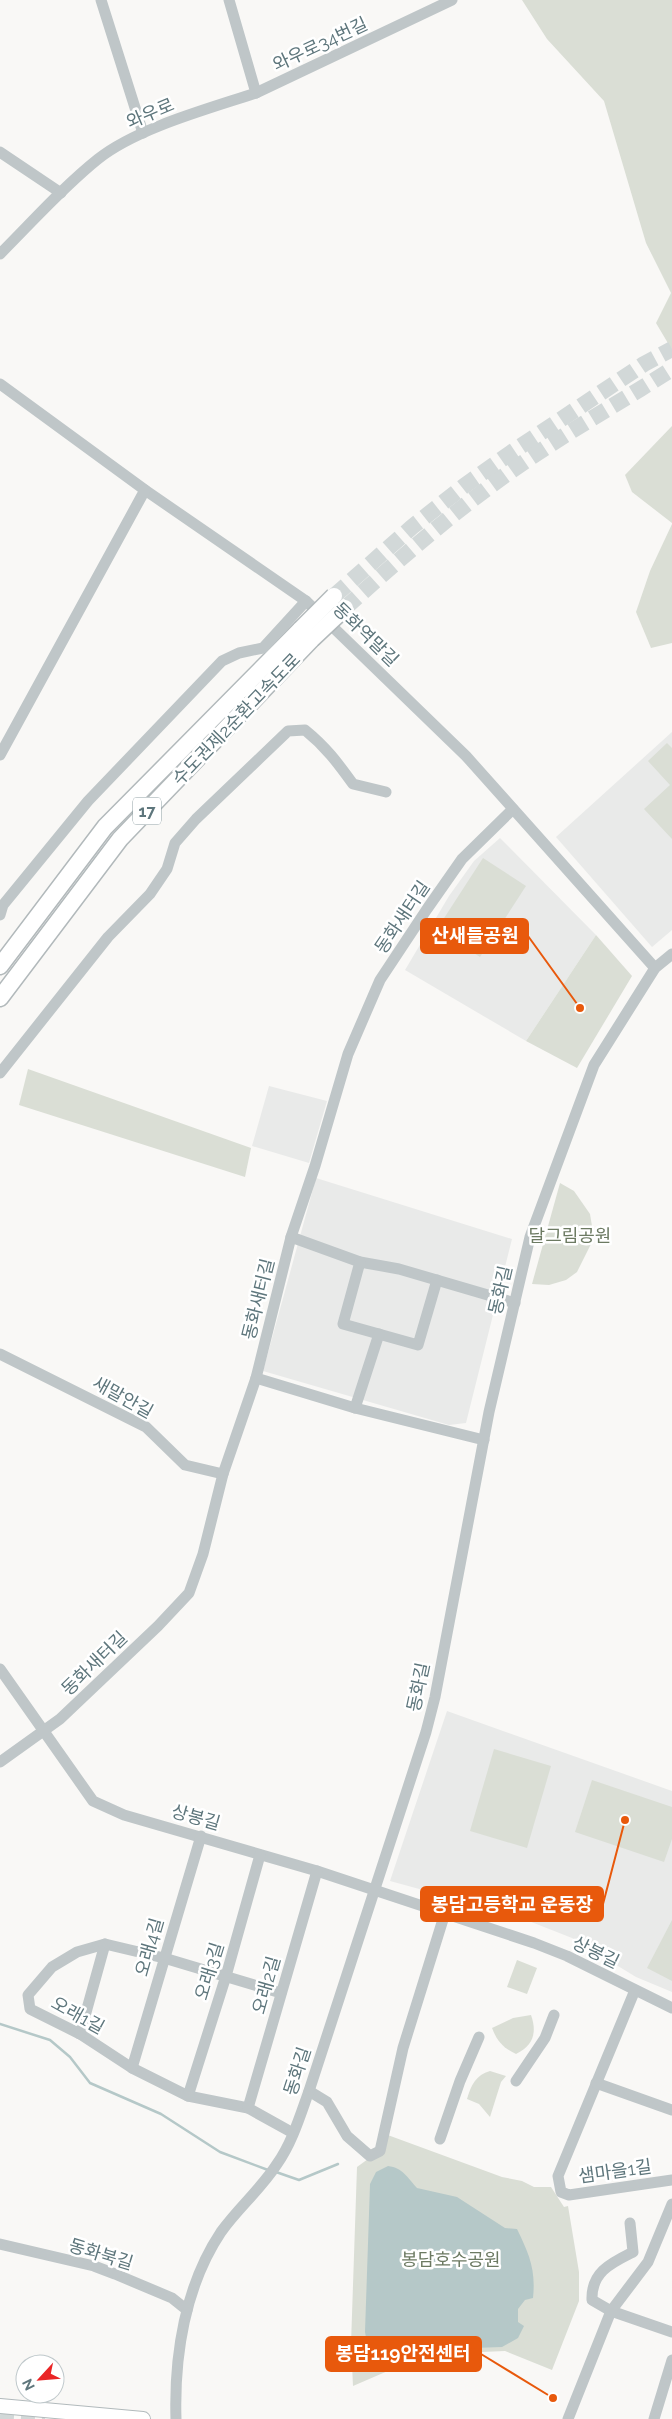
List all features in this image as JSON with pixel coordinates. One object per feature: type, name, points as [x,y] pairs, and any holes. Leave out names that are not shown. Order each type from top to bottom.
[{"type":"highway","name":"수도권제2순환고속도로","points":[[0,966],[106,826],[340,602]]},
{"type":"highway","name":"수도권제2순환고속도로","points":[[0,998],[120,839],[306,634]]},
{"type":"main road","points":[[0,2406],[34,2414],[142,2419]]},
{"type":"street","points":[[101,0],[143,133]]},
{"type":"street","points":[[229,0],[256,94]]},
{"type":"street","name":"와우로34번길","points":[[256,94],[452,0]]},
{"type":"street","name":"와우로","points":[[0,254],[99,158],[143,133],[198,112],[256,94]]},
{"type":"street","points":[[0,152],[61,193]]},
{"type":"street","name":"동화역말길","points":[[0,384],[145,490],[306,600],[466,756],[655,968]]},
{"type":"street","points":[[0,754],[145,490]]},
{"type":"street","points":[[0,915],[3,905],[88,801],[222,661],[239,653],[262,648],[306,600]]},
{"type":"street","points":[[0,1073],[108,937],[150,894],[167,869],[175,843],[196,819],[288,731],[305,730],[329,750],[353,784],[386,792]]},
{"type":"street","name":"동화새터길","points":[[0,1762],[45,1731],[158,1626],[189,1593],[203,1554],[222,1474],[256,1378],[291,1237],[315,1166],[348,1054],[380,980],[462,859],[513,810]]},
{"type":"street","name":"동화길","points":[[176,2419],[179,2357],[187,2310],[200,2270],[221,2232],[276,2166],[293,2133],[309,2091],[426,1732],[435,1697],[484,1440],[530,1237],[594,1065],[655,968],[672,954]]},
{"type":"street","points":[[291,1237],[360,1262],[399,1269],[515,1303]]},
{"type":"street","points":[[360,1262],[343,1324],[418,1345],[437,1280]]},
{"type":"street","points":[[355,1408],[379,1334]]},
{"type":"street","name":"새말안길","points":[[0,1354],[146,1427],[185,1465],[222,1474]]},
{"type":"street","points":[[256,1378],[355,1408],[484,1440]]},
{"type":"street","name":"상봉길","points":[[0,1669],[93,1801],[124,1815],[317,1871],[534,1943],[672,2008]]},
{"type":"street","name":"오래4길","points":[[132,2068],[200,1836]]},
{"type":"street","name":"오래3길","points":[[188,2096],[226,1976],[260,1854]]},
{"type":"street","name":"오래2길","points":[[248,2108],[317,1871]]},
{"type":"street","points":[[309,2091],[327,2102],[347,2136],[359,2149],[370,2156],[380,2151],[403,2048],[445,1913]]},
{"type":"street","points":[[80,2034],[105,1944]]},
{"type":"street","name":"오래1길","points":[[282,1993],[164,1958],[105,1944],[77,1952],[52,1967],[28,1995],[30,2009],[80,2034],[132,2068],[188,2096],[248,2108],[293,2133]]},
{"type":"street","name":"샘마을1길","points":[[635,1990],[558,2176],[561,2192],[569,2195],[672,2180]]},
{"type":"street","points":[[516,2081],[545,2038],[554,2015]]},
{"type":"street","points":[[440,2138],[460,2081],[479,2037]]},
{"type":"street","points":[[596,2083],[672,2110]]},
{"type":"street","points":[[568,2419],[611,2311],[648,2262],[672,2204]]},
{"type":"street","points":[[630,2223],[633,2252],[612,2262],[594,2281],[591,2290],[592,2300],[611,2311],[672,2332]]},
{"type":"street","name":"동화북길","points":[[0,2244],[94,2266],[172,2298],[187,2310]]},
{"type":"street","points":[[654,2419],[672,2360]]},
{"type":"shaded area","points":[[672,732],[672,930],[652,947],[556,837]]},
{"type":"shaded area","points":[[500,838],[596,935],[526,1041],[405,970],[449,896],[474,861]]},
{"type":"shaded area","points":[[269,1086],[327,1101],[309,1163],[252,1146]]},
{"type":"shaded area","points":[[316,1178],[512,1239],[466,1423],[449,1425],[263,1371]]},
{"type":"shaded area","points":[[447,1711],[672,1791],[672,1992],[636,1977],[572,1938],[511,1914],[390,1881]]},
{"type":"shaded area","points":[[388,2166],[401,2171],[417,2188],[457,2197],[505,2228],[517,2229],[531,2262],[534,2288],[533,2298],[525,2300],[518,2309],[518,2322],[524,2326],[518,2338],[502,2347],[445,2349],[398,2356],[372,2349],[367,2343],[365,2332],[370,2184],[376,2172]]},
{"type":"green space","points":[[522,0],[672,0],[672,350],[656,323],[671,293],[646,243],[604,101],[547,39]]},
{"type":"green space","points":[[672,426],[672,523],[632,492],[625,475]]},
{"type":"green space","points":[[672,524],[672,643],[651,648],[636,612],[650,571]]},
{"type":"green space","points":[[667,743],[672,748],[672,839],[644,809],[670,785],[648,761]]},
{"type":"green space","points":[[483,858],[526,886],[480,957],[437,929]]},
{"type":"green space","points":[[596,935],[632,976],[577,1068],[526,1041]]},
{"type":"green space","points":[[28,1069],[251,1148],[245,1177],[19,1105]]},
{"type":"green space","name":"달그림공원","points":[[560,1183],[574,1191],[590,1214],[594,1238],[577,1272],[566,1280],[549,1285],[532,1284]]},
{"type":"green space","points":[[494,1749],[551,1766],[527,1848],[470,1831]]},
{"type":"green space","points":[[592,1780],[672,1807],[672,1839],[664,1862],[575,1832]]},
{"type":"green space","points":[[672,1920],[672,1981],[647,1968]]},
{"type":"green space","points":[[517,1960],[537,1968],[527,1994],[507,1987]]},
{"type":"green space","points":[[531,2015],[534,2027],[532,2038],[527,2046],[516,2054],[501,2044],[492,2028],[513,2018]]},
{"type":"green space","points":[[490,2071],[506,2076],[501,2082],[490,2117],[479,2104],[467,2099],[475,2081],[481,2075]]},
{"type":"green space","name":"봉담호수공원","points":[[385,2134],[502,2177],[522,2181],[534,2187],[551,2187],[564,2207],[568,2206],[579,2272],[579,2301],[552,2370],[505,2351],[459,2353],[411,2361],[353,2386],[351,2344],[357,2167],[379,2151]]},
{"type":"waterway","points":[[0,2024],[50,2040],[70,2057],[90,2083],[161,2114],[220,2152],[268,2170]]},
{"type":"waterway","points":[[276,2172],[299,2180],[338,2164]]},
{"type":"tunnel","points":[[334,596],[412,527],[464,486],[644,364],[672,349]]},
{"type":"tunnel","points":[[345,608],[433,531],[479,494],[527,460],[672,369]]},
{"type":"tunnel","points":[[0,2416],[45,2419]]},
{"type":"place","name":"산새들공원","points":[[580,1008]]},
{"type":"place","name":"봉담고등학교 운동장","points":[[625,1820]]},
{"type":"place","name":"봉담119안전센터","points":[[553,2398]]}]
